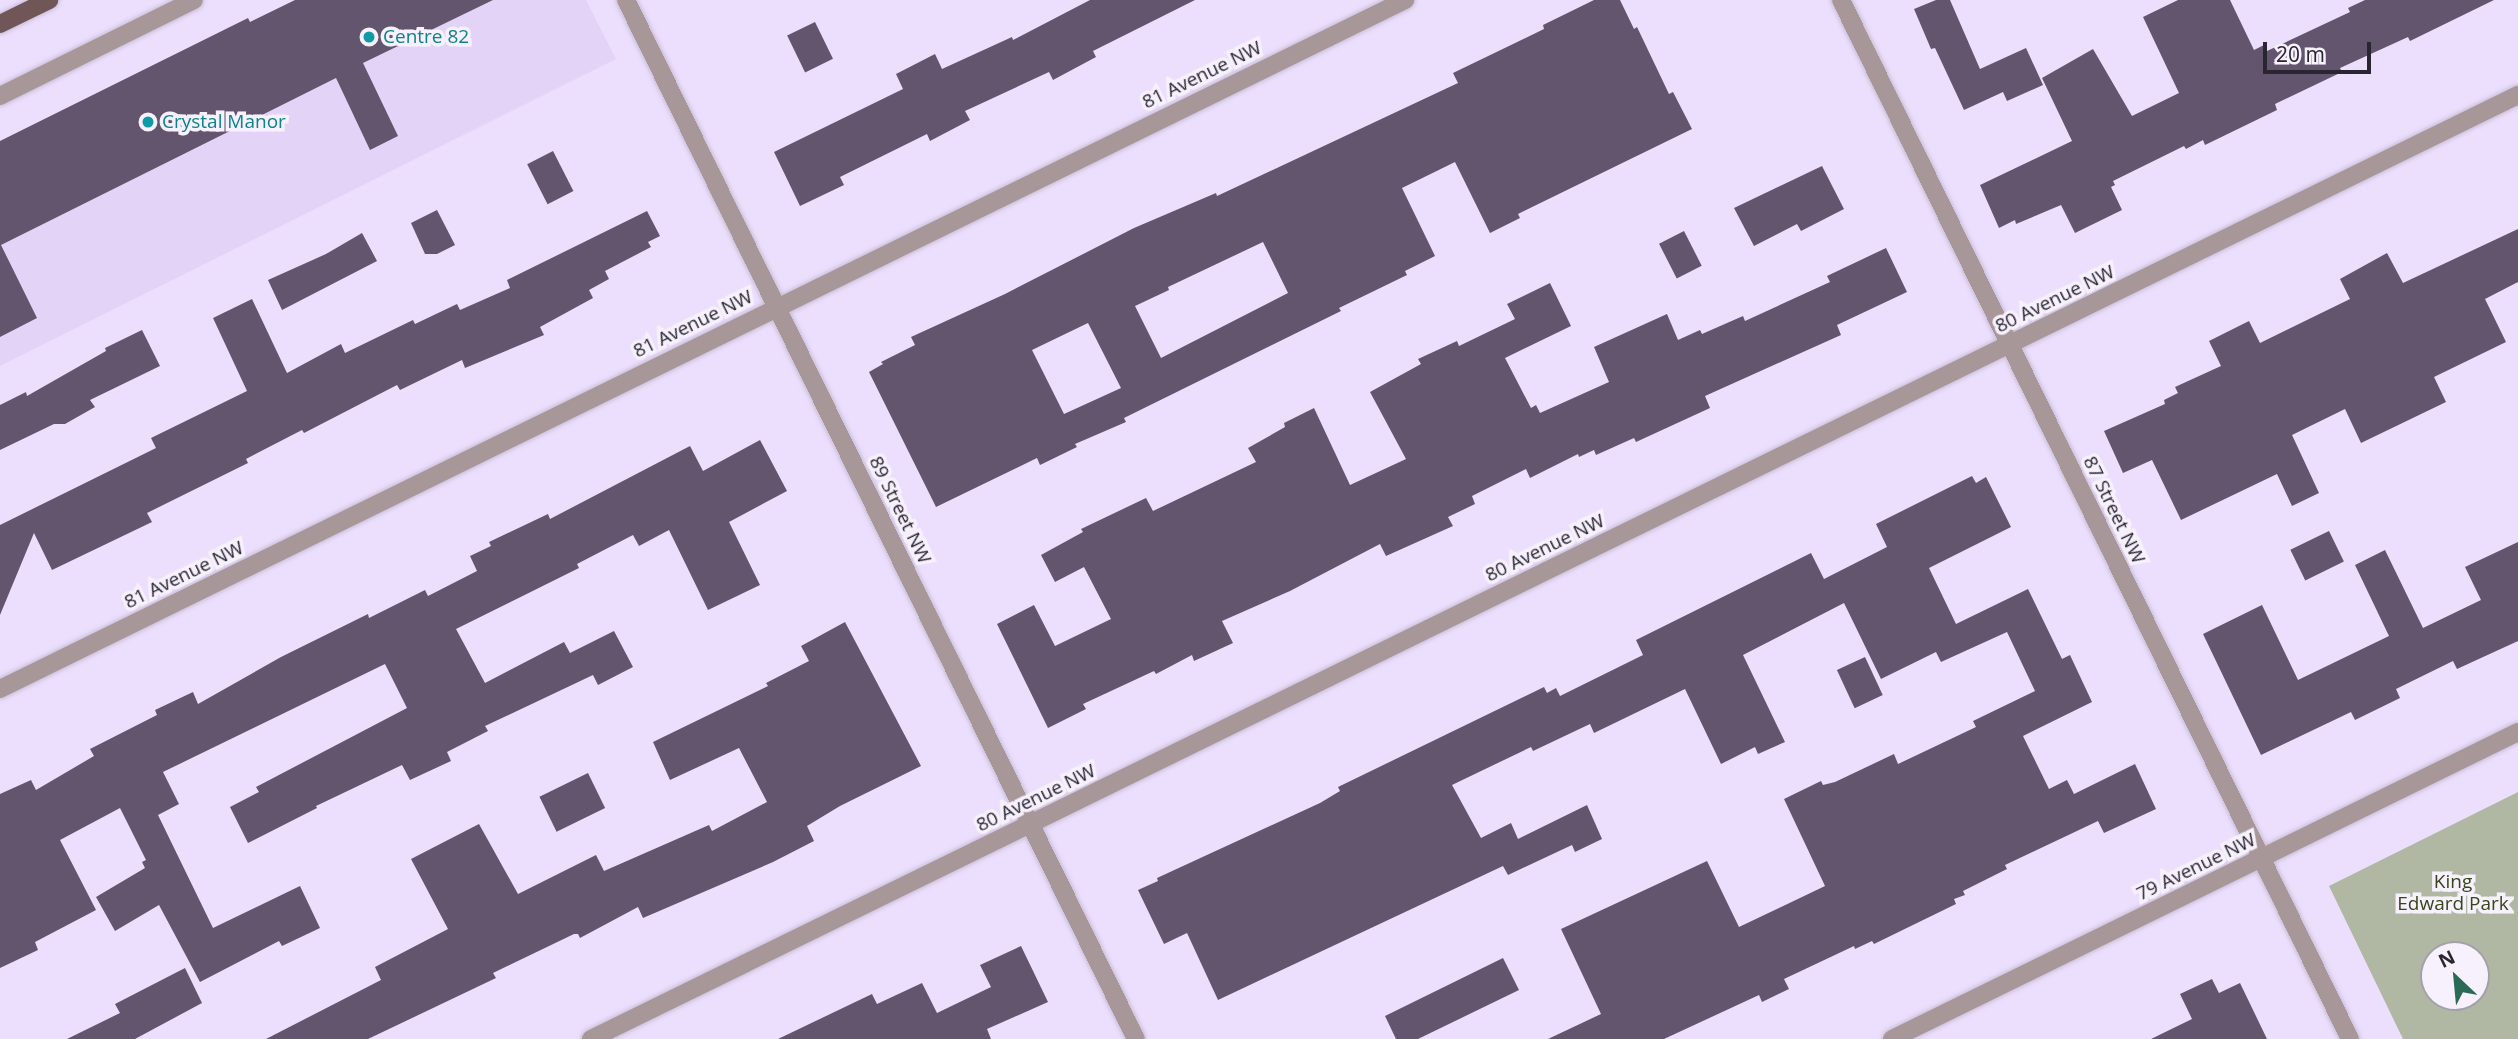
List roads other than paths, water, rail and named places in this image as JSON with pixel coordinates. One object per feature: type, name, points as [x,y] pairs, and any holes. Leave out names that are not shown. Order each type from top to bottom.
[{"type":"main road","points":[[0,24],[49,0]]},
{"type":"street","points":[[0,96],[194,0]]},
{"type":"street","name":"89 Street NW","points":[[625,0],[1136,1039]]},
{"type":"street","name":"81 Avenue NW","points":[[0,689],[776,306],[1405,0]]},
{"type":"street","name":"87 Street NW","points":[[1841,0],[2350,1039]]},
{"type":"street","name":"80 Avenue NW","points":[[591,1039],[2518,95]]},
{"type":"street","name":"79 Avenue NW","points":[[1892,1039],[2518,732]]},
{"type":"place","name":"Centre 82","points":[[369,37]]},
{"type":"place","name":"Crystal Manor","points":[[148,122]]},
{"type":"park label","name":"King Edward Park","points":[[2453,893]]}]
